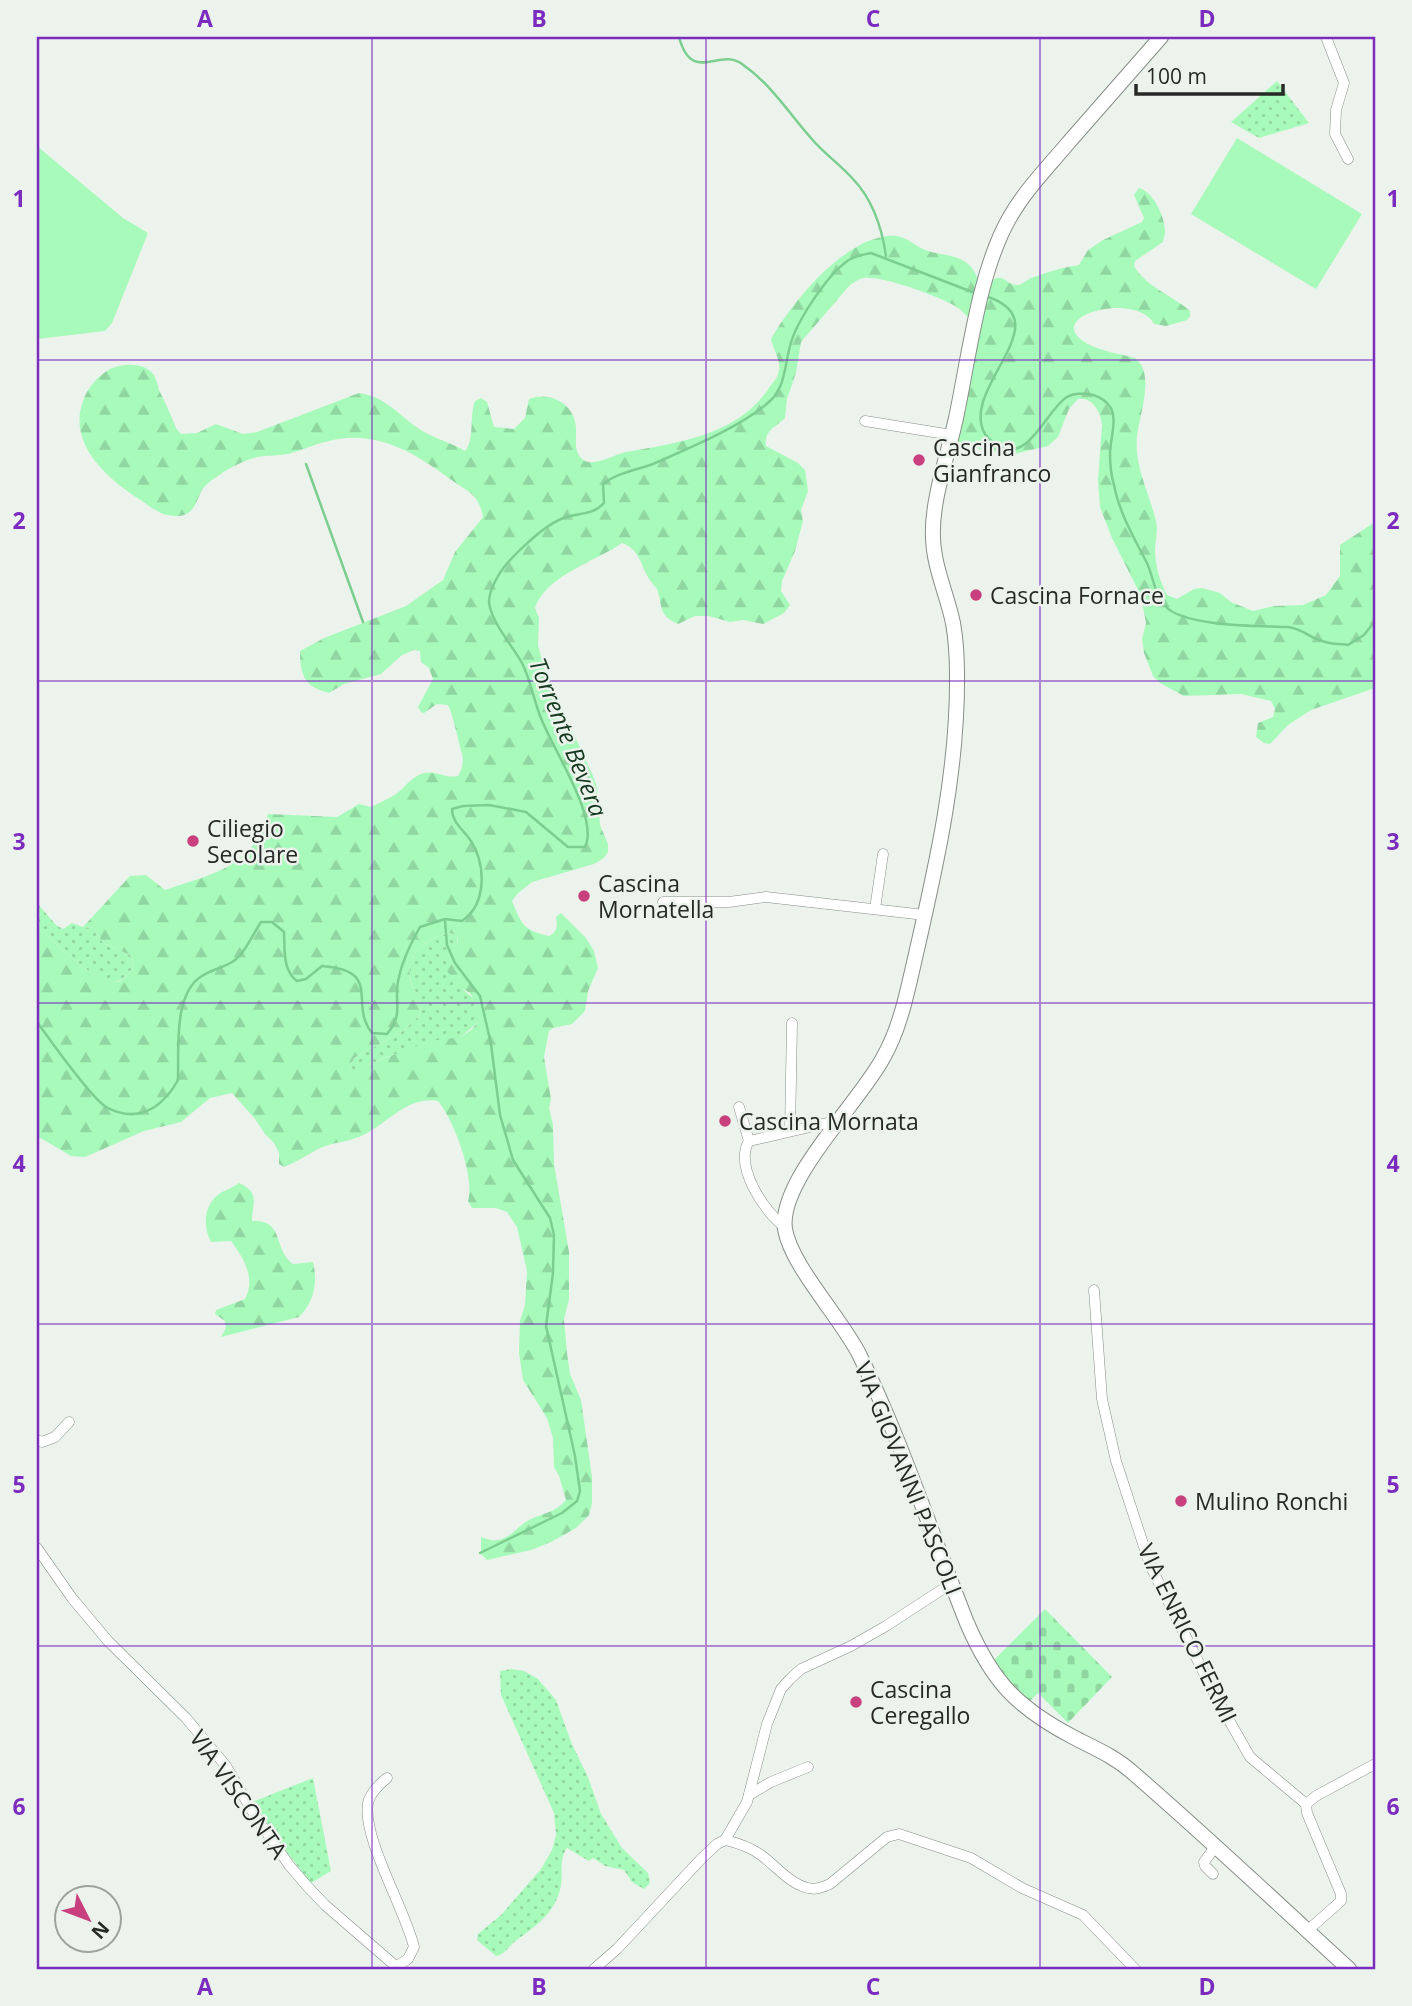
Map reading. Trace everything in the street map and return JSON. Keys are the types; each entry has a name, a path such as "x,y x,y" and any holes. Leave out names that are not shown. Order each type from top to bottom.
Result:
{"street":[{"path":"785,1227 786,1207 794,1183 878,1068 890,1044 903,1008 925,915 950,778 956,706 955,637 936,564 932,532 986,282 1006,224 1039,177 1161,37"},
{"path":"1326,37 1344,83 1336,110 1335,134 1348,159"},
{"path":"866,421 952,435"},
{"path":"875,909 883,854"},
{"path":"663,902 729,902 766,897 925,915"},
{"path":"790,1130 792,1023"},
{"path":"739,1107 749,1141 744,1153 747,1171 772,1215 785,1227"},
{"path":"749,1141 841,1120"},
{"name":"VIA GIOVANNI PASCOLI","path":"785,1227 788,1240 801,1265 849,1336 866,1369 896,1433 980,1653 997,1679 1011,1696 1051,1724 1120,1762 1349,1969"},
{"name":"VIA ENRICO FERMI","path":"1094,1290 1101,1399 1130,1507 1150,1565 1250,1757 1306,1804"},
{"path":"37,1440 42,1442 55,1437 69,1422"},
{"name":"VIA VISCONTA","path":"37,1548 40,1562 107,1641 186,1718 226,1766 254,1814 298,1875 325,1905 398,1968 408,1959 414,1947 369,1822 368,1802 379,1784 387,1778"},
{"path":"594,1969 617,1949 716,1844 725,1840 747,1802 767,1724 781,1689 790,1679 801,1669 886,1626 952,1583"},
{"path":"1307,1931 1341,1901 1341,1897 1307,1813 1306,1804 1375,1764"},
{"path":"749,1795 789,1773 808,1767"},
{"path":"725,1840 753,1850 793,1881 808,1888 820,1888 830,1884 887,1837 899,1834 971,1858 1022,1888 1083,1915 1135,1969"},
{"path":"1213,1874 1204,1862 1215,1847"}],"green space":[{"path":"1277,81 1309,123 1259,138 1231,122"},
{"path":"1237,138 1362,214 1316,289 1191,214"},
{"path":"37,146 123,218 148,233 112,323 105,331 37,339"},
{"path":"1139,188 1149,194 1163,219 1165,232 1163,242 1135,261 1134,266 1145,280 1190,311 1190,316 1187,320 1166,326 1154,324 1144,314 1129,309 1112,308 1095,311 1082,317 1075,325 1076,334 1088,344 1135,358 1141,365 1145,395 1137,436 1138,458 1156,521 1156,560 1164,589 1167,595 1177,599 1194,589 1202,588 1220,593 1231,602 1253,611 1274,606 1303,605 1326,595 1340,576 1340,545 1375,522 1375,688 1311,710 1288,725 1270,744 1256,737 1258,723 1273,717 1275,709 1271,701 1241,694 1184,696 1160,683 1153,676 1144,653 1142,639 1146,623 1141,596 1100,507 1098,481 1102,425 1095,406 1088,400 1078,399 1069,409 1058,437 1048,446 1009,455 962,445 955,438 974,325 955,306 910,288 873,278 864,278 849,286 801,342 785,418 771,430 766,441 766,446 798,463 805,470 808,491 801,510 803,521 795,551 782,581 781,591 790,605 784,613 763,624 695,616 678,624 665,615 657,588 637,555 622,543 560,578 549,587 535,608 539,618 538,645 544,668 597,787 600,825 608,844 608,852 604,858 594,864 532,882 512,901 524,925 549,936 555,931 556,917 561,913 586,938 594,951 598,968 588,991 585,1011 572,1024 549,1031 544,1057 551,1099 549,1108 553,1125 554,1164 569,1252 569,1299 564,1319 567,1353 570,1374 581,1400 592,1477 592,1503 589,1515 576,1528 551,1542 531,1550 487,1560 481,1554 481,1537 490,1540 503,1539 524,1523 554,1510 566,1500 554,1467 553,1438 547,1418 523,1380 519,1353 520,1321 525,1305 527,1271 517,1227 507,1212 496,1208 472,1208 468,1201 469,1178 462,1149 438,1101 417,1102 365,1134 323,1147 284,1167 279,1164 279,1153 274,1143 232,1093 210,1098 181,1122 144,1131 85,1157 71,1156 37,1136 37,926 85,968 106,980 118,982 133,968 132,956 103,943 94,928 83,927 130,876 146,875 165,890 214,873 241,858 261,832 268,814 337,817 359,804 371,807 383,801 424,773 458,776 463,757 448,705 437,704 424,713 418,707 433,679 429,668 421,662 420,651 414,650 402,655 381,674 344,684 329,693 309,684 301,667 300,651 324,638 406,606 443,580 455,552 483,517 479,503 467,491 409,452 379,441 346,438 288,454 257,457 243,462 206,485 188,513 166,515 116,483 94,459 81,432 80,417 85,396 93,383 110,369 127,365 139,366 154,375 181,434 197,433 216,424 243,434 257,432 359,393 380,400 421,430 465,451 470,441 475,401 481,398 487,402 494,427 514,429 525,418 529,399 552,398 566,405 571,411 576,427 578,454 585,461 595,462 705,434 741,417 756,404 778,375 779,363 771,339 780,324 820,275 854,249 871,240 898,236 923,249 963,260 972,268 980,282 988,284 1001,278 1018,285 1045,273 1079,265 1088,250 1142,222 1144,218 1134,195","holes":["450,933 457,935 457,945 446,958 446,970 460,987 470,993 478,1007 478,1022 460,1038 425,1043 354,1070 350,1067 354,1058 403,1031 421,1014 419,997 412,985 410,973 414,956 418,949 432,939"]},
{"path":"37,903 56,925 63,929 72,923 94,928 103,943 132,956 133,968 123,979 115,982 96,976 37,926"},
{"path":"450,933 457,935 458,946 446,958 459,984 477,1003 478,1022 460,1038 387,1057 354,1071 350,1067 354,1058 403,1031 421,1014 419,997 411,982 411,963 418,949 425,943"},
{"path":"239,1183 253,1195 252,1221 270,1225 287,1258 293,1264 313,1262 315,1285 308,1305 299,1317 221,1337 226,1328 225,1321 215,1314 216,1310 245,1299 249,1276 231,1241 211,1242 206,1217 214,1199"},
{"path":"1045,1609 1112,1677 1068,1723 1038,1693 1029,1702 994,1660"},
{"path":"500,1671 524,1671 538,1679 556,1700 601,1814 622,1848 648,1873 650,1883 644,1889 632,1882 624,1870 605,1866 593,1858 589,1861 567,1848 562,1861 561,1885 549,1912 503,1953 496,1956 477,1940 478,1934 501,1915 541,1869 552,1850 556,1835 554,1813 501,1695"},
{"path":"313,1778 331,1871 311,1883 252,1802"}],"waterway":[{"path":"679,37 684,51 691,59 699,62 733,60 742,64 771,89 816,143 860,187 876,215 886,256"},
{"name":"Torrente Bevera","path":"37,1022 80,1080 106,1107 130,1114 147,1111 164,1099 178,1080 178,1038 182,1008 193,984 205,974 236,959 261,922 272,922 284,932 285,958 289,971 297,981 306,979 322,966 353,974 359,981 363,1011 372,1033 387,1034 397,1015 397,989 402,967 420,927 445,919 462,921 470,914 480,895 481,872 476,851 454,818 452,809 489,805 526,812 568,847 585,847 588,834 580,800 544,726 522,663 491,610 491,592 496,579 509,561 553,523 589,512 604,503 603,484 608,480 653,464 715,436 760,410 776,395 782,382 793,336 805,313 830,278 849,260 871,253 975,293"},
{"path":"985,296 1007,307 1015,321 1013,338 985,396 981,416 985,434 996,445 1010,450 1029,441 1067,397 1090,394 1107,403 1113,417 1110,458 1116,495 1165,606 1175,613 1205,622 1288,627 1318,640 1348,645 1364,635 1375,621"},
{"path":"306,464 363,622"},
{"path":"445,921 447,945 455,963 480,996 491,1044 500,1115 513,1160 550,1218 554,1235 553,1273 546,1326 575,1456 580,1491 577,1501 562,1513 480,1553"}],"place":[{"name":"Cascina Gianfranco","path":"919,460"},
{"name":"Cascina Fornace","path":"976,595"},
{"name":"Ciliegio Secolare","path":"193,841"},
{"name":"Cascina Mornatella","path":"584,896"},
{"name":"Cascina Mornata","path":"725,1121"},
{"name":"Mulino Ronchi","path":"1181,1501"},
{"name":"Cascina Ceregallo","path":"856,1702"}]}
